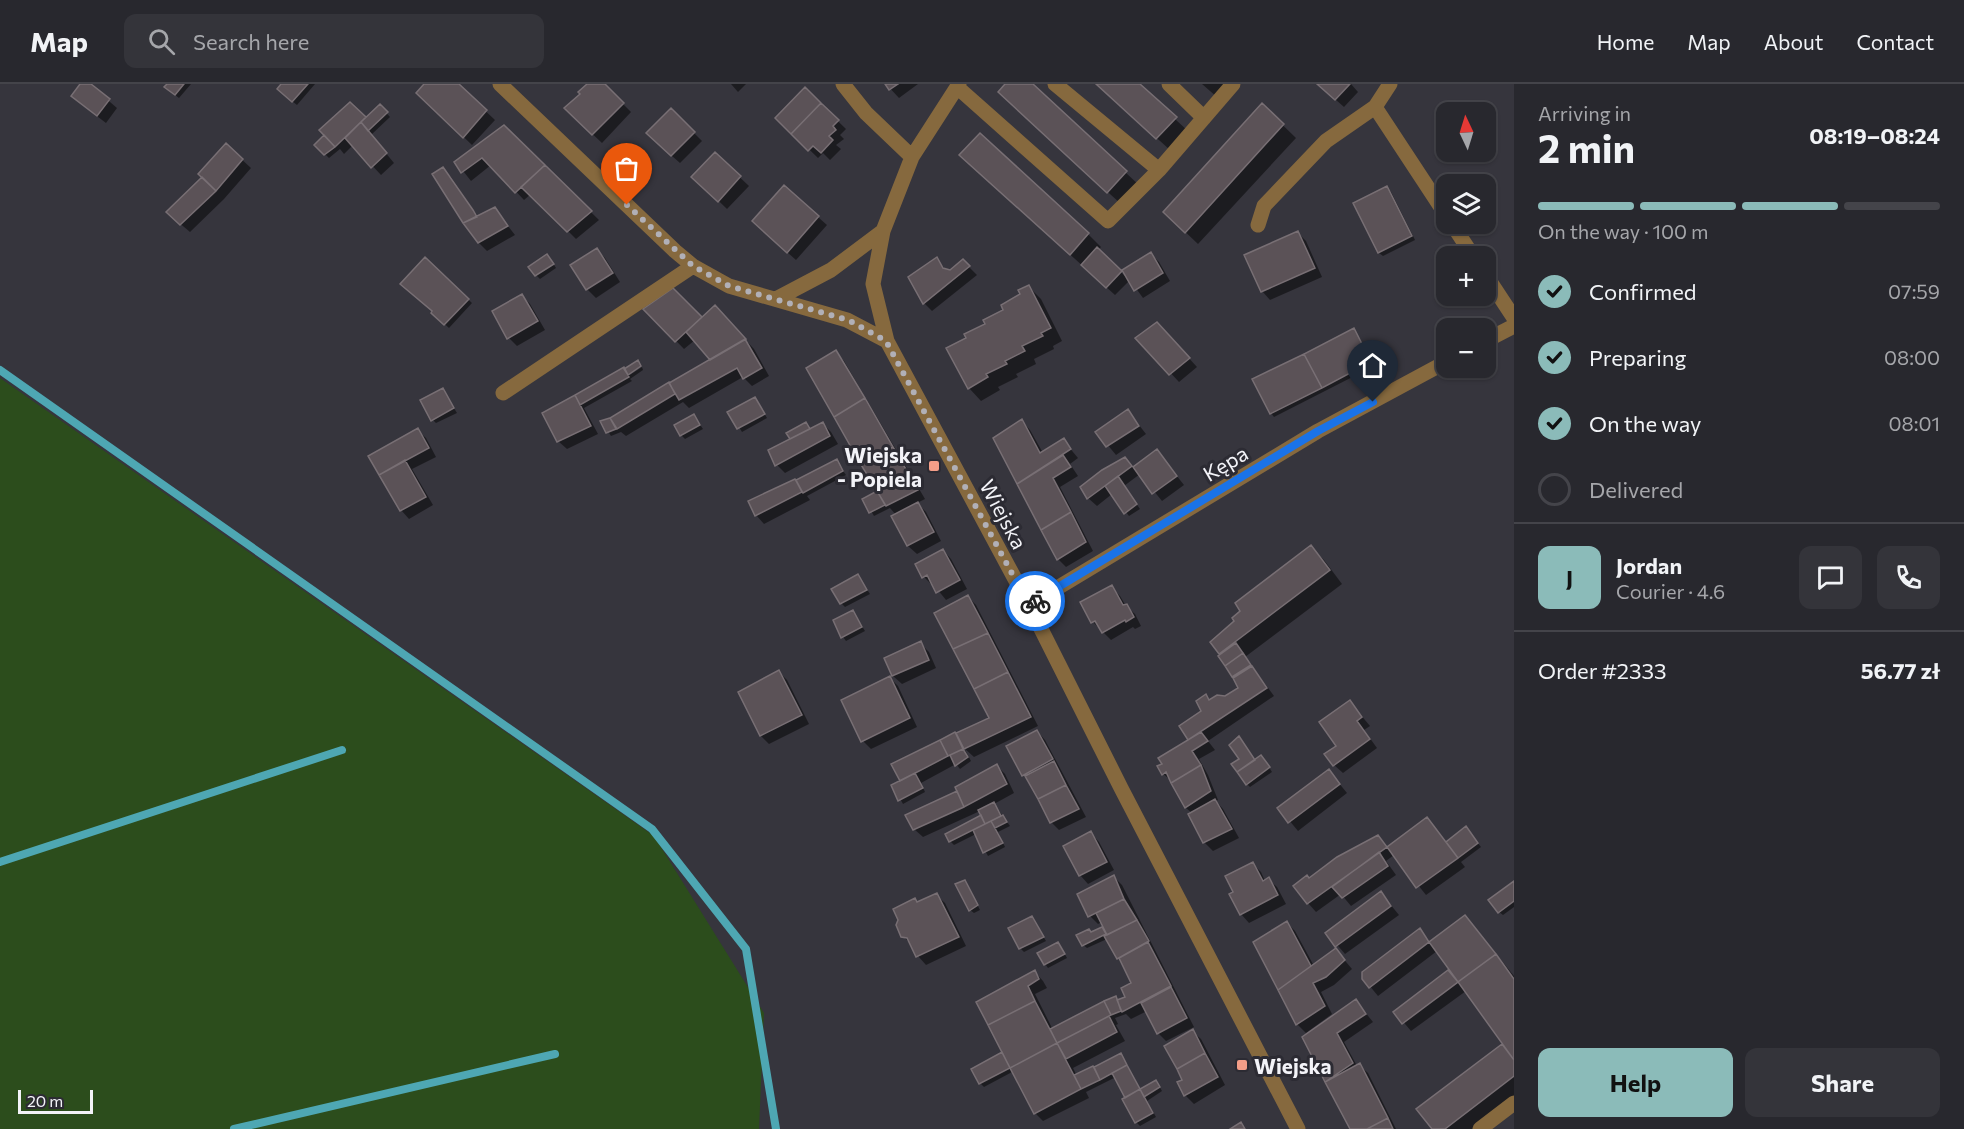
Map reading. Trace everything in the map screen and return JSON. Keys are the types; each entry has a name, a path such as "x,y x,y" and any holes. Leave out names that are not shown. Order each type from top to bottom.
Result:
{"street":[{"path":"500,84 693,266 729,286 848,320 886,341"},
{"path":"843,84 866,113 912,157"},
{"path":"1055,84 1159,170"},
{"path":"1169,84 1204,118"},
{"path":"958,85 1108,221 1159,170 1233,84"},
{"path":"1257,225 1264,206 1326,141 1375,107 1390,84"},
{"name":"Wiejska","path":"958,85 912,157 883,231 873,284 886,341 1029,605 1298,1129"},
{"path":"1375,107 1436,200"},
{"path":"776,299 831,270 883,231"},
{"path":"502,393 693,266"},
{"path":"1496,291 1514,318"},
{"path":"1496,335 1514,326"},
{"name":"Kępa","path":"1029,605 1318,431 1436,367"},
{"path":"1480,1129 1514,1103"}],"green space":[{"path":"0,378 654,836 764,1013 759,1129 0,1129"}],"building":[{"path":"80,84 91,84 110,99 97,116 71,96"},
{"path":"167,84 184,84 175,95 164,87"},
{"path":"281,84 308,84 292,102 277,89"},
{"path":"424,84 459,84 487,110 463,138 416,93"},
{"path":"587,84 605,84 624,103 592,135 564,108 580,94 578,92"},
{"path":"885,84 898,84 889,90"},
{"path":"1005,84 1033,84 1127,171 1107,193 998,92"},
{"path":"1096,84 1140,84 1177,117 1156,139"},
{"path":"1317,84 1350,84 1335,100"},
{"path":"805,87 821,103 791,134 775,118"},
{"path":"350,102 366,117 335,147 319,130"},
{"path":"821,103 839,120 833,126 836,130 829,136 833,140 821,153 813,146 808,151 791,134"},
{"path":"1262,103 1284,124 1185,233 1163,212"},
{"path":"380,104 388,112 368,131 361,122"},
{"path":"671,108 695,132 671,156 646,133"},
{"path":"361,122 387,153 371,168 345,138"},
{"path":"504,125 545,165 515,193 482,158 461,173 454,162"},
{"path":"980,133 1089,233 1070,255 959,155"},
{"path":"324,135 335,147 324,155 314,145"},
{"path":"226,143 243,159 216,191 198,174"},
{"path":"715,152 741,176 718,202 691,177"},
{"path":"545,165 592,211 567,232 521,187"},
{"path":"443,167 477,217 463,223 432,174"},
{"path":"202,177 216,191 180,225 166,212"},
{"path":"784,185 819,216 787,253 752,221"},
{"path":"1387,186 1412,236 1378,253 1353,203"},
{"path":"495,207 508,226 478,243 463,223"},
{"path":"1298,231 1315,268 1261,292 1244,255"},
{"path":"1097,247 1122,271 1106,288 1081,265"},
{"path":"597,248 613,273 586,290 570,265"},
{"path":"1151,252 1163,273 1134,291 1122,270"},
{"path":"547,254 554,264 535,276 528,267"},
{"path":"425,257 469,299 444,325 431,313 432,311 400,284"},
{"path":"937,257 943,268 950,270 963,259 970,266 923,304 908,277"},
{"path":"1029,285 1051,328 1041,333 1043,336 1022,346 1025,351 1005,361 1007,364 986,374 988,377 968,389 946,348 966,338 964,334 985,324 983,320 1003,310 1001,305 1020,294 1018,290"},
{"path":"673,288 702,317 675,342 643,309"},
{"path":"522,294 538,321 507,339 492,311"},
{"path":"715,305 746,339 710,360 686,332"},
{"path":"1157,322 1190,358 1169,375 1135,338"},
{"path":"1354,328 1371,362 1322,388 1304,354"},
{"path":"745,339 762,368 743,379 737,368 679,400 669,383"},
{"path":"836,350 865,398 834,417 806,368"},
{"path":"1304,354 1322,388 1270,414 1252,379"},
{"path":"638,360 641,366 628,375 624,369"},
{"path":"624,367 629,377 580,405 575,395"},
{"path":"669,382 675,394 617,429 610,418"},
{"path":"443,388 454,408 431,421 420,400"},
{"path":"575,395 591,426 557,442 542,413"},
{"path":"755,397 765,414 737,429 727,412"},
{"path":"865,398 893,447 860,463 834,417"},
{"path":"1128,409 1139,426 1106,447 1095,432"},
{"path":"694,414 700,425 680,436 674,425"},
{"path":"610,418 616,429 606,433 600,421"},
{"path":"1022,419 1040,453 1064,438 1071,449 1017,484 993,438"},
{"path":"806,422 810,429 790,439 786,433"},
{"path":"823,422 830,436 775,466 768,450"},
{"path":"418,428 429,448 379,475 368,456"},
{"path":"893,447 918,490 886,506 860,463"},
{"path":"1157,449 1177,476 1152,494 1133,467"},
{"path":"1063,455 1071,467 1053,478 1071,512 1041,530 1017,484"},
{"path":"1125,457 1132,466 1087,499 1080,487 1102,470"},
{"path":"837,459 843,471 803,493 796,480"},
{"path":"405,460 426,497 400,511 379,475"},
{"path":"1118,476 1137,504 1124,514 1105,486"},
{"path":"795,479 802,492 755,516 748,501"},
{"path":"877,491 885,505 869,513 862,499"},
{"path":"918,502 934,532 907,546 891,516"},
{"path":"1071,512 1086,542 1057,560 1041,530"},
{"path":"1311,545 1330,570 1219,654 1210,642 1234,621 1232,618 1240,611 1235,603"},
{"path":"943,549 960,580 936,593 927,575 922,578 915,564"},
{"path":"858,574 867,590 840,604 831,589"},
{"path":"1112,585 1123,605 1127,604 1134,617 1102,633 1095,621 1091,623 1080,602"},
{"path":"968,595 988,633 953,649 934,613"},
{"path":"853,610 862,627 841,638 833,620"},
{"path":"988,633 1008,672 974,689 953,649"},
{"path":"921,641 929,660 892,676 884,658"},
{"path":"1236,643 1243,653 1225,666 1218,656"},
{"path":"1243,653 1251,665 1232,677 1225,666"},
{"path":"1252,666 1267,688 1188,740 1179,726 1201,711 1196,701 1206,694 1209,700 1217,695 1225,696 1238,688 1233,678"},
{"path":"779,670 802,715 760,736 738,692"},
{"path":"1008,672 1031,717 964,749 956,733 989,718 974,689"},
{"path":"890,676 910,718 861,742 841,700"},
{"path":"1350,700 1362,717 1357,721 1370,739 1333,766 1324,754 1336,746 1319,722"},
{"path":"1037,730 1053,759 1022,776 1006,746"},
{"path":"955,732 963,749 948,756 940,740"},
{"path":"1201,732 1208,741 1192,751 1201,765 1171,783 1166,772 1162,775 1157,766 1162,764 1158,758"},
{"path":"1239,736 1255,760 1237,772 1231,764 1239,759 1229,745"},
{"path":"940,740 948,756 900,781 891,764"},
{"path":"963,749 968,757 955,766 950,755"},
{"path":"1261,755 1270,767 1246,785 1237,772"},
{"path":"1054,761 1066,785 1038,799 1025,776"},
{"path":"997,764 1007,784 964,807 955,787"},
{"path":"1201,765 1211,791 1185,808 1171,783"},
{"path":"1329,769 1340,784 1288,823 1277,808"},
{"path":"915,773 923,788 898,801 891,785"},
{"path":"1066,785 1079,809 1050,823 1038,799"},
{"path":"957,791 964,807 913,830 905,815"},
{"path":"1215,799 1232,829 1203,843 1188,814"},
{"path":"994,802 1001,816 985,824 978,810"},
{"path":"981,815 985,824 949,842 945,834"},
{"path":"1003,815 1007,822 995,828 991,821"},
{"path":"1427,817 1458,858 1416,888 1387,847"},
{"path":"991,821 1003,843 983,853 973,830"},
{"path":"1466,826 1478,843 1458,858 1446,842"},
{"path":"1091,831 1107,862 1079,876 1063,846"},
{"path":"1378,835 1387,847 1307,904 1293,886 1307,875 1309,878 1337,857"},
{"path":"1379,852 1388,866 1342,898 1332,887"},
{"path":"1253,862 1263,881 1269,877 1278,895 1240,915 1229,894 1233,892 1225,876"},
{"path":"1114,875 1124,899 1088,917 1077,894"},
{"path":"965,880 978,905 969,911 955,884"},
{"path":"1514,881 1514,901 1498,913 1488,900"},
{"path":"1381,891 1391,906 1335,947 1325,933"},
{"path":"937,893 959,937 916,957 907,938 901,937 893,909 915,898 917,902"},
{"path":"1124,899 1137,920 1107,935 1096,913"},
{"path":"1465,915 1496,954 1458,982 1429,942"},
{"path":"1032,916 1044,937 1019,949 1008,928"},
{"path":"1137,920 1149,941 1117,959 1104,936"},
{"path":"1287,921 1311,966 1278,990 1253,942"},
{"path":"1102,927 1106,934 1082,946 1076,935 1089,929 1091,932"},
{"path":"1420,928 1429,942 1369,988 1362,979 1362,972"},
{"path":"1058,942 1065,954 1044,965 1037,953"},
{"path":"1148,942 1171,986 1122,1012 1117,1000 1125,997 1121,988 1131,983 1119,958"},
{"path":"1336,948 1345,960 1326,977 1313,983 1325,1006 1296,1025 1278,990"},
{"path":"1496,954 1514,979 1514,1060 1458,982"},
{"path":"1035,970 1039,979 1028,986 1035,1001 988,1025 976,1002"},
{"path":"1448,970 1458,982 1402,1024 1393,1012"},
{"path":"1171,987 1187,1018 1157,1034 1141,1003"},
{"path":"1116,996 1121,1011 1111,1015 1104,1001"},
{"path":"1356,999 1366,1014 1337,1033 1353,1063 1325,1082 1302,1037"},
{"path":"1035,1001 1057,1043 1010,1068 988,1025"},
{"path":"1104,1001 1111,1015 1057,1043 1050,1029"},
{"path":"1109,1016 1117,1032 1066,1059 1057,1043"},
{"path":"1193,1029 1205,1053 1177,1069 1164,1046"},
{"path":"1057,1043 1081,1089 1034,1114 1010,1068"},
{"path":"1502,1044 1514,1060 1514,1076 1445,1129 1432,1129 1416,1109"},
{"path":"1002,1052 1010,1068 979,1084 971,1069"},
{"path":"1121,1053 1127,1065 1100,1080 1094,1067"},
{"path":"1205,1053 1218,1077 1184,1096 1177,1082 1182,1080 1177,1069"},
{"path":"1360,1063 1388,1118 1367,1129 1350,1129 1325,1082"},
{"path":"1127,1065 1140,1089 1125,1098 1112,1073"},
{"path":"1093,1066 1100,1080 1081,1089 1074,1075"},
{"path":"1156,1080 1160,1087 1144,1097 1140,1089"},
{"path":"1140,1089 1153,1113 1135,1123 1122,1099"},
{"path":"1388,1118 1393,1129 1367,1129"},
{"path":"1241,1122 1245,1129 1230,1129"}],"waterway":[{"path":"0,370 652,829 746,949 776,1129"},
{"path":"0,862 342,750"},
{"path":"234,1129 555,1054"}],"way so far":[{"path":"627,205 693,266 729,286 848,320 886,341 1029,605 1035,601"}],"place":[{"name":"Wiejska - Popiela","path":"934,466"},
{"name":"Wiejska","path":"1242,1065"}],"route":[{"path":"1035,601 1318,431 1373,402"}]}
